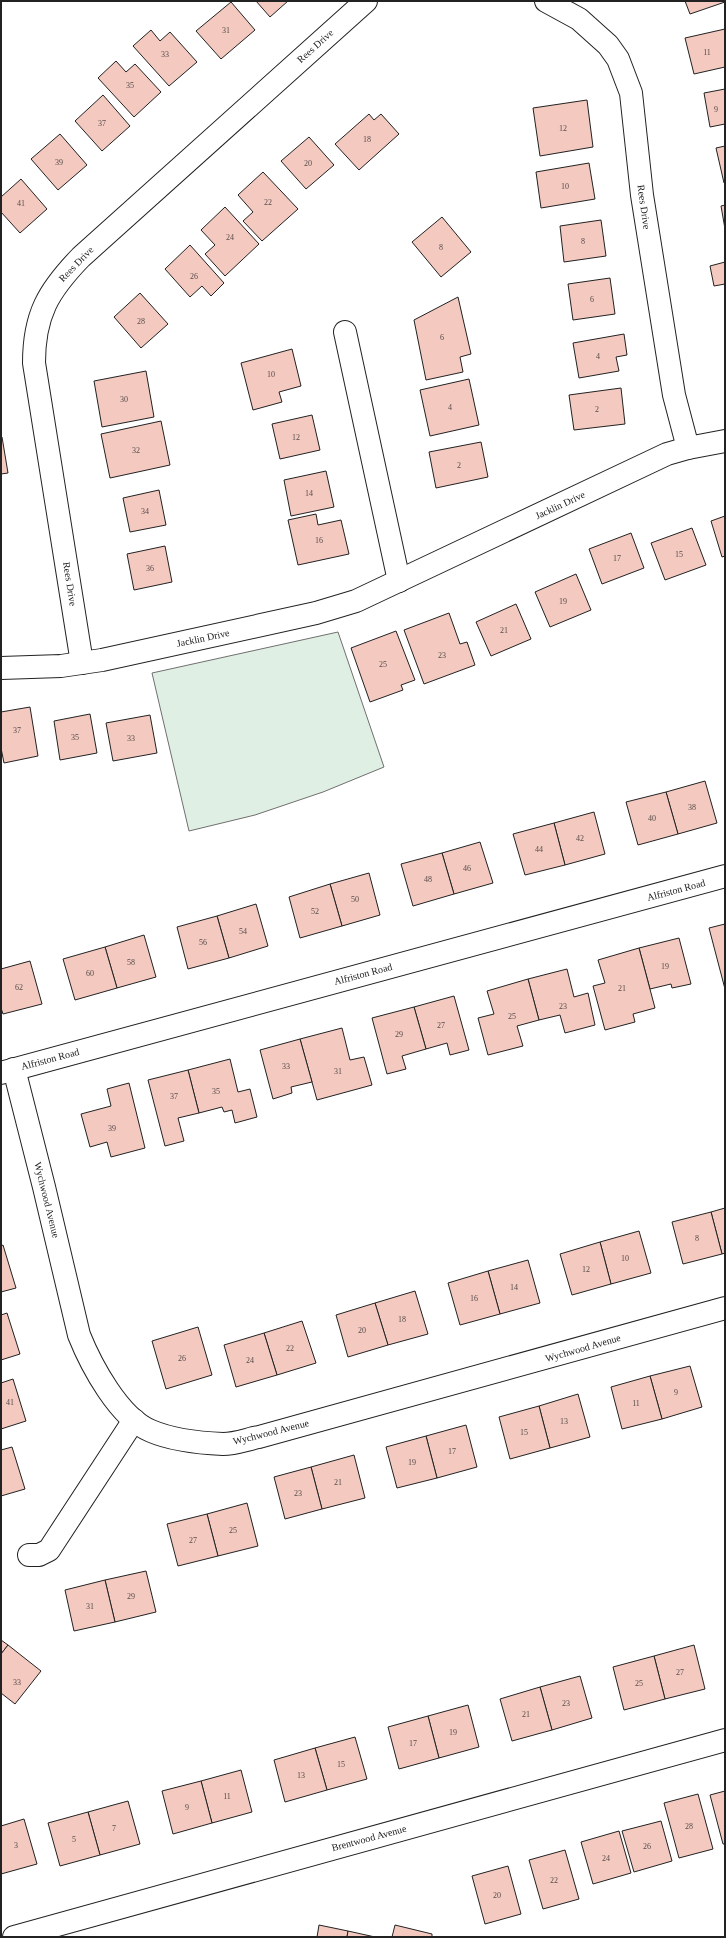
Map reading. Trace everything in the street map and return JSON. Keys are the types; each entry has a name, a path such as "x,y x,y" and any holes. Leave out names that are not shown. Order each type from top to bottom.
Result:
{"street":[{"name":"Rees Drive","path":"82,663 34,363 34,344 37,324 44,305 53,289 81,257 366,1"},
{"name":"Rees Drive","path":"546,1 579,19 608,45 623,69 631,93 642,195 674,395 688,448"},
{"path":"345,332 399,581"},
{"name":"Jacklin Drive","path":"1,668 82,663 316,613 356,601 667,454 688,448 725,441"},
{"name":"Alfriston Road","path":"8,1071 725,876"},
{"name":"Wychwood Avenue","path":"8,1071 44,1187 79,1335 87,1357 114,1399 134,1420 150,1431 181,1440 224,1444 259,1437 338,1414 431,1391 725,1308"},
{"path":"29,1555 39,1555 49,1550 134,1420"},
{"name":"Brentwood Avenue","path":"14,1937 725,1740"}],"green space":[{"path":"338,632 384,767 323,792 255,815 189,831 152,673"}],"building":[{"path":"256,1 288,1 270,17"},
{"path":"685,1 725,1 725,2 690,14"},
{"path":"231,2 255,30 221,59 196,31"},
{"path":"725,29 725,67 694,74 685,38"},
{"path":"151,30 160,41 170,32 197,62 169,86 133,46"},
{"path":"116,61 126,72 135,64 161,92 134,117 98,78"},
{"path":"725,89 725,124 710,127 704,93"},
{"path":"103,95 130,126 102,151 75,121"},
{"path":"587,100 593,147 540,156 533,108"},
{"path":"369,114 374,120 381,114 399,134 359,170 335,144"},
{"path":"60,134 87,165 58,190 31,159"},
{"path":"309,137 334,165 306,189 281,161"},
{"path":"725,146 725,182 724,183 716,148"},
{"path":"589,163 595,199 541,208 536,172"},
{"path":"263,172 298,209 262,241 243,221 253,212 238,195"},
{"path":"21,179 47,209 20,233 1,212 1,197"},
{"path":"725,205 725,229 721,206"},
{"path":"225,207 259,244 225,276 205,254 215,245 201,230"},
{"path":"442,217 471,252 441,277 412,242"},
{"path":"601,220 606,256 564,262 560,226"},
{"path":"190,245 224,283 211,296 202,286 190,297 165,269"},
{"path":"725,262 725,284 714,286 710,266"},
{"path":"610,278 615,314 573,320 568,284"},
{"path":"140,293 168,324 141,348 114,317"},
{"path":"458,297 471,354 460,357 463,372 426,380 414,320"},
{"path":"624,334 627,355 616,357 619,371 579,378 573,343"},
{"path":"292,349 301,386 279,392 282,402 253,410 241,363"},
{"path":"146,371 154,417 102,427 94,381"},
{"path":"469,379 479,425 430,436 420,390"},
{"path":"621,388 625,424 574,430 569,395"},
{"path":"312,415 320,450 280,459 272,424"},
{"path":"161,421 170,465 110,478 101,434"},
{"path":"1,437 8,473 1,474"},
{"path":"481,442 488,477 436,488 429,452"},
{"path":"326,471 334,507 291,516 284,480"},
{"path":"159,490 166,525 130,532 123,498"},
{"path":"316,514 318,525 341,520 349,554 298,565 288,520"},
{"path":"725,516 725,556 722,557 711,521"},
{"path":"692,528 706,565 665,580 651,543"},
{"path":"631,533 644,568 602,584 589,549"},
{"path":"165,546 172,582 134,590 127,554"},
{"path":"576,574 591,610 550,627 535,592"},
{"path":"516,604 531,639 491,656 476,622"},
{"path":"449,613 460,644 467,642 475,665 424,684 404,630"},
{"path":"396,631 415,680 401,685 403,690 370,702 351,648"},
{"path":"30,707 38,756 4,763 1,748 1,712"},
{"path":"90,714 97,753 60,760 54,721"},
{"path":"150,715 157,753 113,761 106,723"},
{"path":"705,781 717,823 678,834 666,792"},
{"path":"666,792 678,834 638,845 626,802"},
{"path":"594,812 605,854 565,865 554,823"},
{"path":"554,823 565,865 525,875 513,834"},
{"path":"480,842 493,883 454,894 442,853"},
{"path":"442,853 454,894 413,906 401,864"},
{"path":"369,873 380,915 342,926 330,884"},
{"path":"330,884 342,926 300,938 289,897"},
{"path":"256,904 268,946 229,958 217,916"},
{"path":"217,916 229,958 188,969 177,927"},
{"path":"725,924 725,989 709,928"},
{"path":"144,935 156,977 117,988 105,947"},
{"path":"679,938 691,984 672,988 671,984 650,989 639,948"},
{"path":"105,947 117,988 75,1000 63,959"},
{"path":"639,948 655,1008 633,1014 635,1022 605,1030 593,986 605,983 598,960"},
{"path":"30,961 42,1004 3,1014 1,1008 1,969"},
{"path":"567,969 574,997 588,993 595,1025 565,1033 560,1015 539,1020 528,979"},
{"path":"528,979 539,1020 517,1026 523,1046 488,1055 478,1018 494,1014 487,991"},
{"path":"454,996 469,1050 450,1055 447,1043 426,1049 414,1007"},
{"path":"414,1007 426,1049 402,1056 406,1069 387,1074 372,1018"},
{"path":"342,1028 350,1060 364,1057 372,1085 317,1100 300,1039"},
{"path":"300,1039 312,1082 291,1087 292,1093 273,1099 260,1050"},
{"path":"230,1059 238,1092 250,1089 257,1117 235,1123 232,1110 224,1112 222,1107 199,1113 188,1070"},
{"path":"188,1070 199,1113 178,1118 184,1141 165,1146 148,1080"},
{"path":"129,1083 145,1148 111,1157 107,1142 90,1147 81,1114 111,1106 107,1089"},
{"path":"725,1208 725,1253 722,1254 711,1212"},
{"path":"711,1212 722,1254 683,1264 672,1222"},
{"path":"639,1231 651,1273 611,1284 600,1242"},
{"path":"600,1242 611,1284 572,1295 560,1254"},
{"path":"3,1245 16,1288 1,1292 1,1246"},
{"path":"528,1260 540,1303 500,1314 488,1271"},
{"path":"488,1271 500,1314 460,1325 448,1283"},
{"path":"415,1291 428,1334 388,1345 375,1303"},
{"path":"375,1303 388,1345 348,1357 336,1315"},
{"path":"7,1313 20,1354 1,1360 1,1315"},
{"path":"302,1321 316,1363 277,1375 264,1333"},
{"path":"198,1327 212,1375 166,1389 152,1341"},
{"path":"264,1333 277,1375 236,1387 224,1345"},
{"path":"690,1366 702,1407 662,1419 650,1376"},
{"path":"650,1376 662,1419 622,1429 611,1387"},
{"path":"13,1379 26,1421 1,1429 1,1383"},
{"path":"578,1394 590,1437 550,1448 539,1406"},
{"path":"539,1406 550,1448 510,1459 499,1417"},
{"path":"466,1425 477,1467 437,1478 426,1436"},
{"path":"426,1436 437,1478 397,1488 386,1447"},
{"path":"12,1447 25,1489 1,1496 1,1450"},
{"path":"354,1455 365,1498 322,1509 311,1467"},
{"path":"311,1467 322,1509 285,1519 274,1477"},
{"path":"247,1503 258,1546 218,1556 207,1514"},
{"path":"207,1514 218,1556 178,1566 167,1524"},
{"path":"146,1571 156,1612 115,1622 105,1580"},
{"path":"105,1580 115,1622 74,1631 65,1590"},
{"path":"1,1640 8,1645 1,1654"},
{"path":"8,1645 41,1671 15,1704 1,1693 1,1654"},
{"path":"694,1645 705,1689 665,1699 654,1656"},
{"path":"654,1656 665,1699 624,1710 613,1667"},
{"path":"580,1676 592,1718 552,1730 540,1687"},
{"path":"540,1687 552,1730 512,1741 500,1699"},
{"path":"468,1705 479,1747 439,1758 428,1716"},
{"path":"428,1716 439,1758 399,1769 388,1727"},
{"path":"355,1737 367,1779 327,1790 315,1748"},
{"path":"315,1748 327,1790 285,1802 274,1760"},
{"path":"241,1770 252,1812 212,1823 201,1781"},
{"path":"201,1781 212,1823 173,1834 162,1791"},
{"path":"725,1791 725,1844 723,1844 710,1795"},
{"path":"698,1794 713,1849 679,1858 664,1803"},
{"path":"128,1801 140,1844 100,1855 88,1812"},
{"path":"88,1812 100,1855 60,1866 48,1823"},
{"path":"24,1819 37,1864 1,1874 1,1826"},
{"path":"661,1821 672,1861 634,1872 622,1831"},
{"path":"619,1831 631,1873 593,1884 581,1842"},
{"path":"565,1850 579,1899 543,1909 529,1860"},
{"path":"508,1866 521,1914 485,1924 472,1876"},
{"path":"319,1925 348,1931 347,1937 317,1937"},
{"path":"395,1925 432,1934 432,1937 392,1937"},
{"path":"348,1931 375,1937 347,1937"}]}
